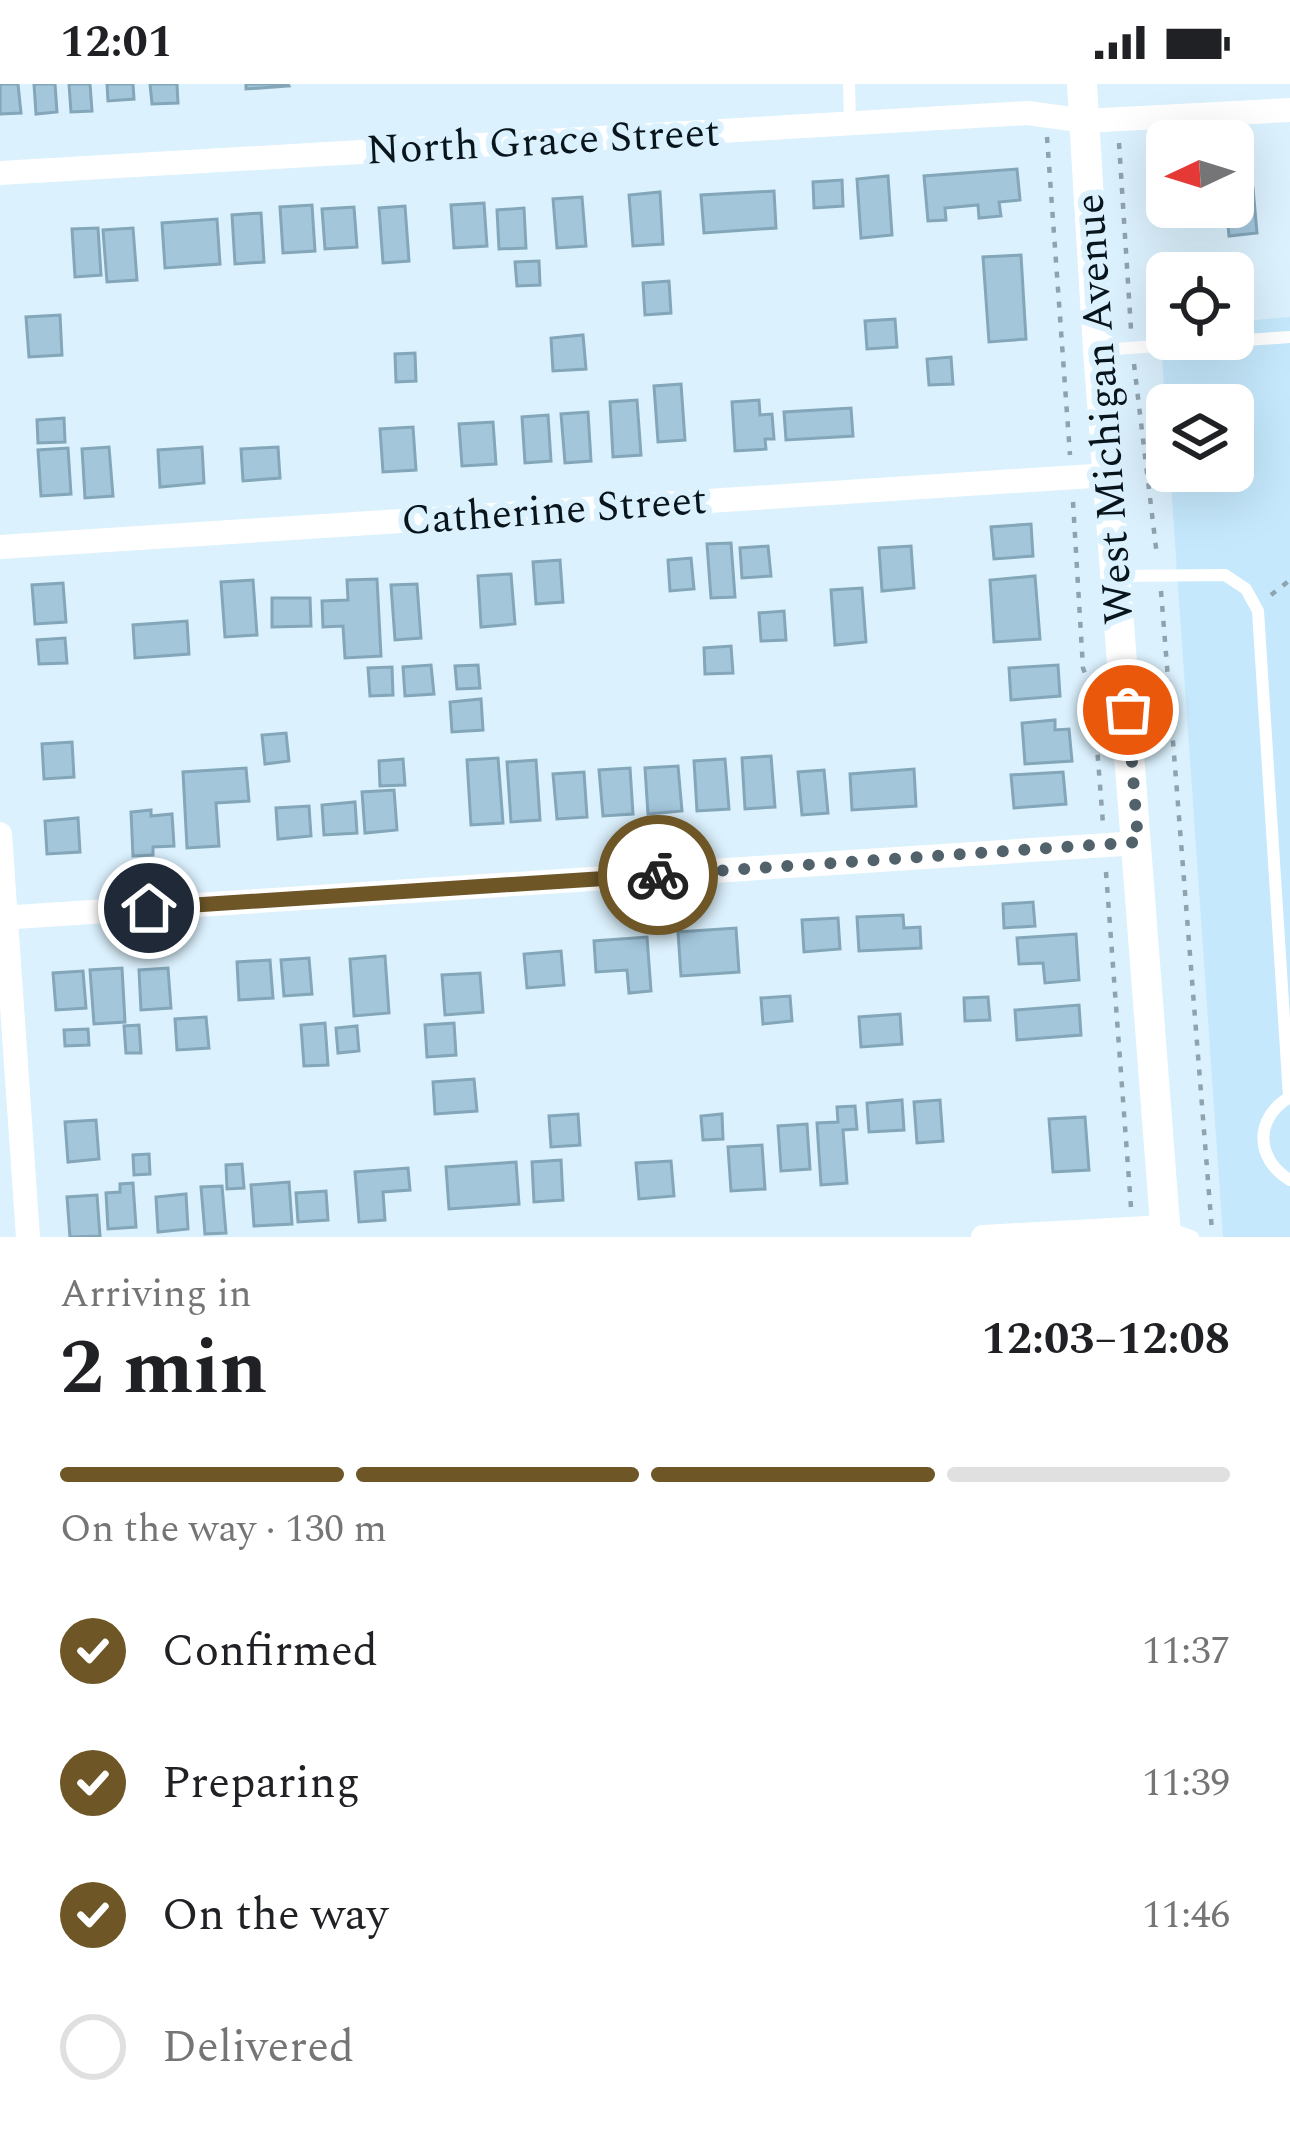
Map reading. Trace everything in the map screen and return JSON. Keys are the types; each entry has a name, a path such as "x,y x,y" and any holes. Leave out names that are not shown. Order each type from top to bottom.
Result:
{"street":[{"name":"West Michigan Avenue","path":"1082,84 1098,350 1174,1234"},
{"name":"North Grace Street","path":"0,173 1028,113 1118,121 1290,110"},
{"name":"Catherine Street","path":"0,547 1108,475"},
{"path":"0,834 28,1237"},
{"path":"3,918 1138,842"},
{"path":"983,1237 1132,1228 1174,1234"}],"lane":[{"path":"849,84 850,124"},
{"path":"1098,350 1290,337"},
{"path":"1117,576 1225,575 1246,590 1258,610 1289,1097 1267,1117 1262,1146 1267,1160 1290,1180"}],"path":[{"path":"1046,115 1083,668 1093,695 1132,1228"},
{"path":"1118,121 1132,348 1160,574 1213,1237"},
{"path":"1269,596 1290,580"}],"shaded area":[{"path":"1290,317 1290,1237 1223,1237 1171,492 1254,492 1254,384 1164,384 1162,360 1254,360 1254,320"}],"building":[{"path":"0,84 18,84 21,113 0,114"},
{"path":"34,84 55,84 57,112 36,114"},
{"path":"69,84 90,84 92,111 71,112"},
{"path":"107,84 133,84 134,99 108,101"},
{"path":"150,84 177,84 178,103 152,104"},
{"path":"246,84 288,84 289,86 246,89"},
{"path":"1017,169 1020,200 999,202 1001,216 979,218 978,205 945,208 946,220 928,221 924,176"},
{"path":"888,176 892,235 861,238 857,179"},
{"path":"842,180 843,206 814,208 813,182"},
{"path":"774,191 776,228 704,233 701,195"},
{"path":"660,192 663,244 633,246 629,195"},
{"path":"582,197 586,246 557,248 553,199"},
{"path":"1254,199 1257,233 1229,236 1228,228 1254,228"},
{"path":"484,203 487,246 454,248 451,205"},
{"path":"312,205 315,251 283,253 280,207"},
{"path":"405,206 409,261 383,263 379,208"},
{"path":"354,207 357,247 325,249 322,209"},
{"path":"524,208 526,248 499,249 497,210"},
{"path":"261,213 264,262 235,264 232,215"},
{"path":"217,219 220,264 165,268 162,223"},
{"path":"98,228 101,275 75,277 72,229"},
{"path":"133,228 137,280 107,282 103,230"},
{"path":"1021,255 1026,339 989,342 983,257"},
{"path":"539,261 540,285 517,286 515,262"},
{"path":"669,281 671,313 645,315 643,283"},
{"path":"60,315 62,355 29,357 26,317"},
{"path":"895,319 897,347 867,349 865,321"},
{"path":"583,335 586,369 553,371 551,338"},
{"path":"415,353 416,381 396,382 395,354"},
{"path":"951,357 953,384 929,385 927,359"},
{"path":"681,384 685,440 658,442 654,386"},
{"path":"637,400 641,455 613,457 610,402"},
{"path":"759,400 760,415 772,414 774,439 765,439 766,449 735,451 732,402"},
{"path":"851,408 853,436 786,440 784,412"},
{"path":"588,412 591,461 565,463 561,414"},
{"path":"548,415 551,461 525,463 522,417"},
{"path":"64,418 65,442 38,443 37,420"},
{"path":"493,422 496,464 462,466 459,424"},
{"path":"413,427 416,470 383,472 380,429"},
{"path":"109,447 113,496 85,498 82,449"},
{"path":"202,447 204,483 160,487 158,450"},
{"path":"278,447 280,478 243,481 241,449"},
{"path":"68,448 71,494 41,496 38,450"},
{"path":"1031,524 1033,556 994,559 991,527"},
{"path":"731,543 735,597 711,598 707,544"},
{"path":"768,546 771,576 742,578 740,548"},
{"path":"911,546 914,588 882,591 879,548"},
{"path":"691,558 694,589 670,591 668,560"},
{"path":"560,560 563,602 536,604 533,562"},
{"path":"511,574 515,624 481,627 478,576"},
{"path":"1035,576 1040,639 994,642 990,580"},
{"path":"377,579 381,656 345,658 343,626 323,627 322,601 348,600 347,580"},
{"path":"253,580 257,635 225,637 221,582"},
{"path":"63,583 66,622 35,624 32,585"},
{"path":"417,584 421,638 395,640 391,585"},
{"path":"862,588 866,642 835,645 831,590"},
{"path":"272,598 310,598 311,626 272,627"},
{"path":"784,611 786,640 761,641 759,613"},
{"path":"187,621 189,654 135,658 133,625"},
{"path":"65,638 67,663 39,664 37,640"},
{"path":"731,646 733,673 705,674 704,648"},
{"path":"431,665 434,694 405,696 403,667"},
{"path":"478,665 480,688 457,689 455,666"},
{"path":"1058,665 1060,696 1011,700 1009,668"},
{"path":"392,667 393,695 370,696 368,668"},
{"path":"481,699 483,730 452,732 450,702"},
{"path":"1055,720 1055,730 1069,729 1072,761 1025,764 1022,723"},
{"path":"286,733 289,761 265,764 262,735"},
{"path":"72,742 74,777 44,779 42,744"},
{"path":"771,756 775,807 745,809 742,758"},
{"path":"498,758 503,823 471,825 467,760"},
{"path":"403,759 405,785 380,786 379,761"},
{"path":"725,759 729,809 697,811 694,761"},
{"path":"536,760 540,820 511,822 507,762"},
{"path":"678,766 682,811 648,814 645,768"},
{"path":"246,768 249,801 216,803 219,846 187,848 183,772"},
{"path":"630,768 633,814 603,816 599,770"},
{"path":"914,769 916,806 852,810 850,774"},
{"path":"824,770 828,813 802,815 798,772"},
{"path":"584,772 587,817 557,819 553,774"},
{"path":"1063,772 1066,804 1014,808 1011,775"},
{"path":"394,790 397,830 365,833 362,792"},
{"path":"355,802 357,833 324,835 322,805"},
{"path":"309,806 311,836 278,839 276,808"},
{"path":"151,810 151,816 172,814 174,846 153,847 153,855 133,856 131,812"},
{"path":"78,818 80,852 47,854 45,821"},
{"path":"1033,902 1035,926 1004,928 1003,904"},
{"path":"903,915 904,928 920,927 921,948 859,951 857,917"},
{"path":"838,918 840,949 804,952 802,920"},
{"path":"736,928 739,972 681,976 678,932"},
{"path":"1076,934 1079,980 1045,983 1043,963 1019,964 1017,938"},
{"path":"647,937 651,991 629,993 627,970 596,972 594,941"},
{"path":"561,951 564,985 527,988 524,954"},
{"path":"385,956 389,1013 354,1016 350,959"},
{"path":"309,958 312,994 284,996 281,960"},
{"path":"270,960 273,998 239,1000 237,962"},
{"path":"122,968 125,1022 94,1024 90,970"},
{"path":"168,968 171,1008 141,1010 139,970"},
{"path":"83,971 86,1008 56,1010 53,973"},
{"path":"480,973 483,1012 445,1015 442,975"},
{"path":"790,996 792,1021 763,1024 761,998"},
{"path":"988,997 990,1020 965,1021 964,998"},
{"path":"1079,1005 1081,1035 1017,1040 1015,1010"},
{"path":"900,1014 902,1044 861,1047 859,1017"},
{"path":"206,1017 209,1048 177,1050 175,1019"},
{"path":"325,1023 328,1065 304,1066 301,1025"},
{"path":"454,1023 456,1055 427,1057 425,1025"},
{"path":"139,1025 141,1053 126,1053 124,1026"},
{"path":"357,1026 359,1051 338,1053 336,1028"},
{"path":"88,1029 89,1045 65,1046 64,1030"},
{"path":"474,1079 477,1111 435,1114 433,1082"},
{"path":"902,1100 904,1130 869,1132 867,1103"},
{"path":"940,1100 943,1141 917,1143 914,1102"},
{"path":"855,1106 857,1129 843,1130 847,1183 821,1185 817,1123 838,1122 837,1107"},
{"path":"578,1114 580,1145 551,1147 549,1116"},
{"path":"722,1114 723,1139 703,1140 701,1116"},
{"path":"1085,1117 1089,1170 1053,1172 1049,1119"},
{"path":"96,1120 99,1159 68,1162 65,1122"},
{"path":"807,1124 810,1169 781,1171 778,1126"},
{"path":"762,1145 765,1189 731,1191 728,1147"},
{"path":"149,1154 150,1174 134,1175 133,1155"},
{"path":"561,1160 563,1200 534,1202 532,1162"},
{"path":"671,1161 674,1196 639,1199 636,1163"},
{"path":"516,1162 519,1204 449,1209 446,1167"},
{"path":"242,1164 244,1188 227,1189 226,1165"},
{"path":"408,1168 410,1190 383,1192 385,1220 359,1222 355,1172"},
{"path":"289,1182 292,1224 254,1226 251,1185"},
{"path":"133,1183 136,1227 108,1229 106,1193 120,1192 120,1184"},
{"path":"222,1186 226,1233 205,1234 201,1187"},
{"path":"326,1191 328,1220 298,1222 296,1193"},
{"path":"186,1194 188,1229 158,1232 156,1197"},
{"path":"97,1195 100,1236 70,1237 67,1197"}],"way so far":[{"path":"658,875 1138,842 1128,710"}],"route":[{"path":"149,908 658,875"}]}
